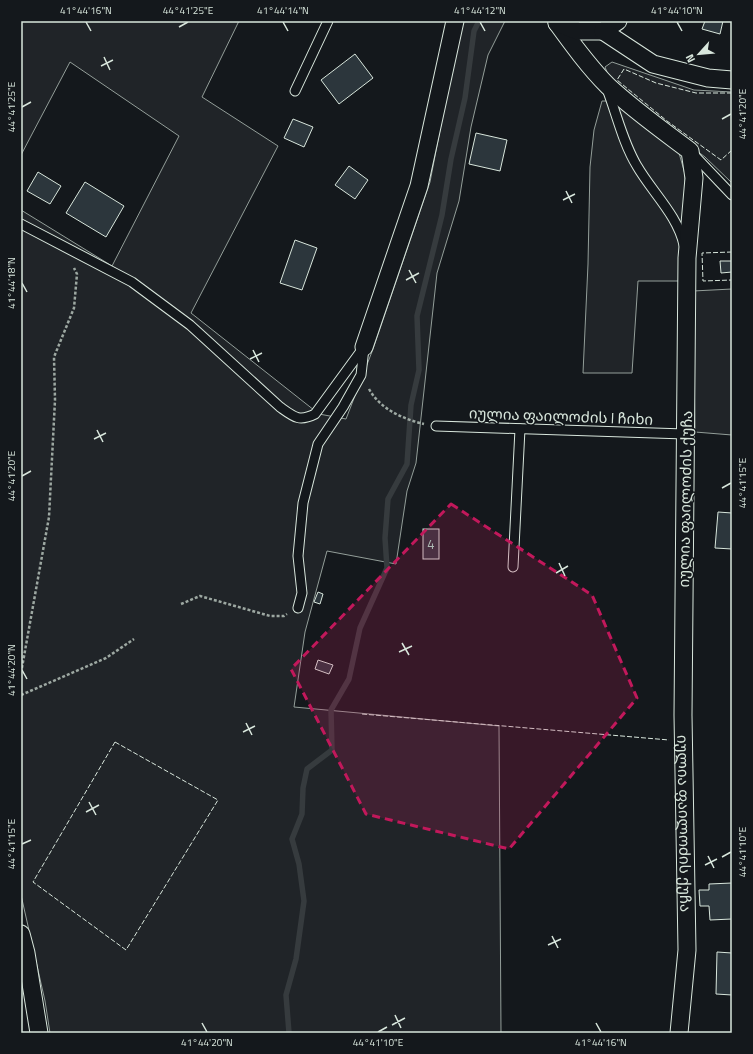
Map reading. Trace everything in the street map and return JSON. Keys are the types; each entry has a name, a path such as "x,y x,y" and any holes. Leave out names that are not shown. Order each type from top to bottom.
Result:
{"street":[{"path":"364,347 419,186 455,21"},
{"path":"603,31 618,21"},
{"path":"555,22 578,31 603,31 653,64 708,78 732,80"},
{"path":"555,22 603,80 643,115 690,151"},
{"name":"იულია ფაილოძის ქუჩა","path":"678,1033 687,950 683,715 687,258 694,178 690,151"},
{"path":"21,934 26,954 38,1033"}],"lane":[{"path":"295,90 328,21"},
{"path":"603,80 637,165 674,220 683,237 687,258"},
{"path":"690,151 732,195"},
{"path":"21,224 60,243 132,282 190,325 280,407 295,418 306,418 315,414 364,347"},
{"path":"298,608 302,592 298,556 303,503 318,444 343,407 361,375 364,347"},
{"name":"იულია ფაილოძის I ჩიხი","path":"436,426 685,434"},
{"path":"513,567 520,429"}],"path":[{"path":"21,674 49,517 54,400 54,357 74,308 77,274 60,243"},
{"path":"361,375 372,396 390,411 410,421 436,426"},
{"path":"181,604 200,596 270,616 284,616 298,608"},
{"path":"21,695 106,658 134,639"}],"highlighted area":[{"path":"451,504 592,595 637,698 509,849 366,814 291,669"}],"shaded area":[{"path":"21,21 239,21 202,97 278,146 191,313 319,414 346,419 373,349 430,182 461,21 505,21 488,55 471,127 459,201 437,273 416,463 407,491 396,564 327,551 305,632 294,707 499,726 501,1033 50,1033 45,1001 21,895 21,210 112,266 179,136 70,62 21,155"},
{"path":"612,62 694,90 732,92 732,183 705,157 673,133 609,77 605,67"},
{"path":"602,101 617,101 679,153 685,174 686,217 682,281 638,281 632,373 583,373 588,264 590,167 594,130"},
{"path":"732,289 732,435 695,432 693,291"}],"building":[{"path":"705,21 723,21 720,34 702,29"},
{"path":"355,54 373,78 339,104 321,80"},
{"path":"293,119 313,127 304,147 284,138"},
{"path":"476,133 507,140 500,171 469,164"},
{"path":"349,166 368,180 355,199 335,185"},
{"path":"38,172 61,186 50,204 27,191"},
{"path":"85,182 124,206 106,237 66,213"},
{"path":"295,240 317,248 302,290 280,283"},
{"path":"720,261 732,261 732,272 721,273"},
{"path":"718,512 732,513 732,549 715,548"},
{"path":"423,529 439,529 439,559 423,559"},
{"path":"318,592 323,594 320,604 314,602"},
{"path":"318,660 333,665 329,674 315,669"},
{"path":"732,883 732,919 710,920 709,906 700,906 699,890 709,890 709,884"},
{"path":"717,952 732,953 732,995 716,994"}],"waterway":[{"path":"289,1033 286,995 296,959 304,901 299,864 292,839 302,814 303,788 307,769 332,750 331,710 349,679 360,628 387,568 385,538 388,499 407,464 411,405 419,370 417,316 442,215 451,159 465,98 474,31 479,21"}],"fence":[{"path":"732,93 696,93 656,83 624,69 617,80 667,121 721,160 732,150"},
{"path":"732,252 702,253 703,281 732,280"},
{"path":"362,714 669,740"},
{"path":"115,742 218,800 126,950 33,882 115,742"}]}
